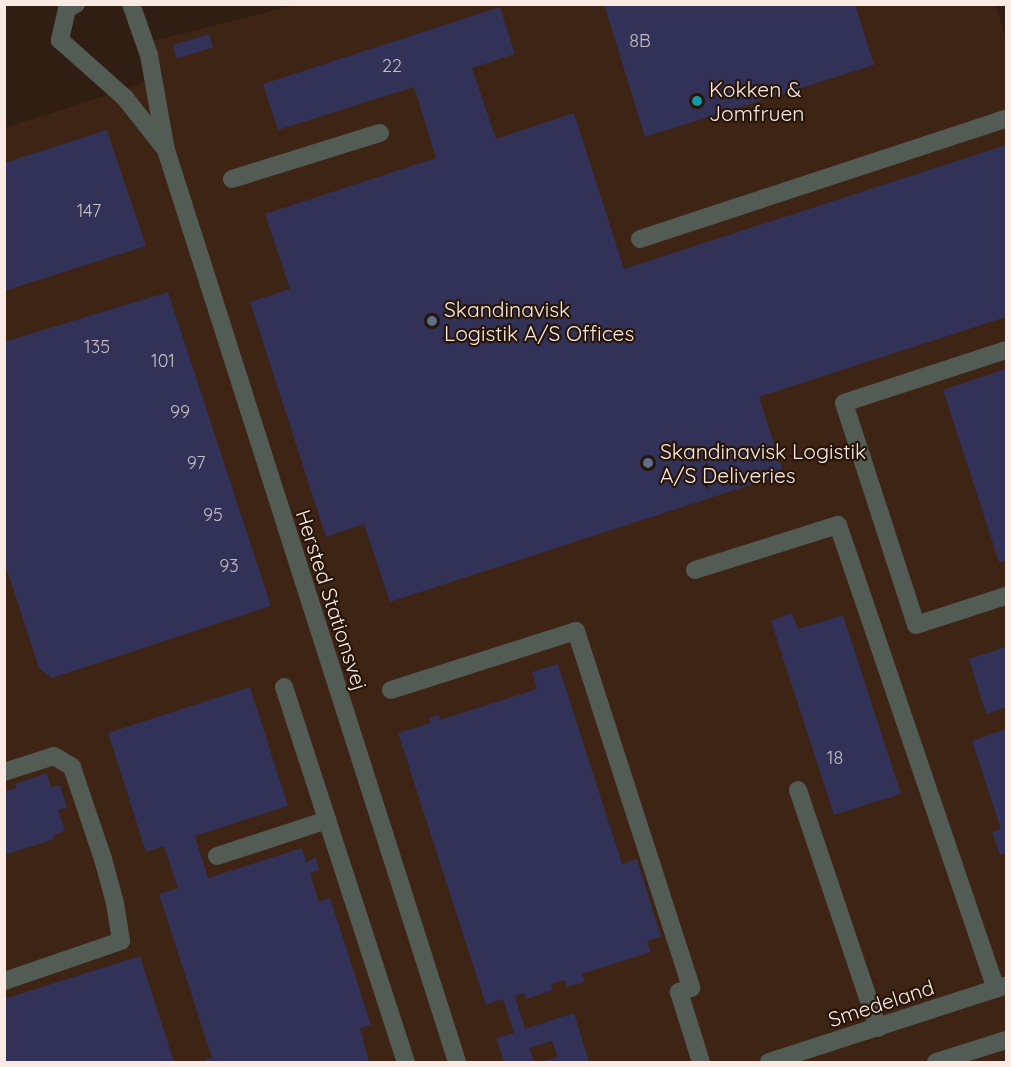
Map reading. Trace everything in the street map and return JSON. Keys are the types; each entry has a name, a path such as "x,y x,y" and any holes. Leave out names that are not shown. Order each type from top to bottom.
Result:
{"street":[{"name":"Hersted Stationsvej","path":"76,4 68,9 60,40 125,98 166,150"},
{"name":"Hersted Stationsvej","path":"131,4 149,55 166,150 456,1062"},
{"path":"639,239 1006,119"},
{"path":"232,179 381,132"},
{"path":"1006,350 844,404 916,625 1006,596"},
{"path":"695,570 838,525 1001,988"},
{"path":"391,690 576,631 691,988 679,992 701,1062"},
{"path":"284,687 406,1062"},
{"path":"4,772 54,756 72,767 103,859 115,903 121,941 4,981"},
{"path":"798,790 878,1028"},
{"path":"217,856 327,820"},
{"name":"Smedeland","path":"769,1062 813,1056 878,1028 1001,988"},
{"path":"936,1062 1006,1040"}],"shaded area":[{"path":"295,5 995,5 1006,38 1006,1062 5,1062 4,128 164,77 153,41"}],"building":[{"name":"Kokken & Jomfruen","path":"604,4 855,4 874,65 645,137"},
{"path":"500,7 515,54 472,68 496,139 574,113 624,269 1006,145 1006,317 759,397 784,474 390,602 364,524 326,537 250,302 290,289 265,214 436,158 414,87 278,130 263,84"},
{"path":"209,34 213,47 177,58 173,45"},
{"path":"107,130 146,246 4,291 4,163"},
{"path":"168,292 271,606 52,678 39,668 4,561 4,342"},
{"path":"1006,369 1006,560 999,562 943,390"},
{"path":"792,613 798,629 843,615 901,794 834,815 771,621"},
{"path":"1006,647 1006,707 986,714 969,659"},
{"path":"558,664 622,864 637,859 661,937 647,941 651,952 582,974 585,982 567,987 565,980 551,984 553,990 526,999 524,993 515,996 525,1029 574,1013 589,1062 540,1062 558,1057 552,1041 529,1048 534,1062 504,1062 496,1038 514,1033 503,999 486,1005 398,733 431,723 429,718 439,715 440,720 537,689 532,672"},
{"path":"250,687 288,806 195,836 208,878 302,848 306,862 316,858 319,870 310,873 319,902 330,898 371,1025 360,1028 369,1062 205,1062 212,1058 159,894 178,888 164,846 146,852 108,733"},
{"path":"1006,729 1006,853 1000,855 992,832 1001,829 972,741"},
{"path":"47,773 51,788 60,785 67,807 58,810 65,831 53,835 55,839 4,855 4,787 6,791 16,788 15,784"},
{"path":"140,956 174,1062 4,1062 4,999"}],"place":[{"name":"Kokken & Jomfruen","path":"697,101"},
{"name":"Skandinavisk Logistik A/S Offices","path":"432,321"},
{"name":"Skandinavisk Logistik A/S Deliveries","path":"648,463"}]}
